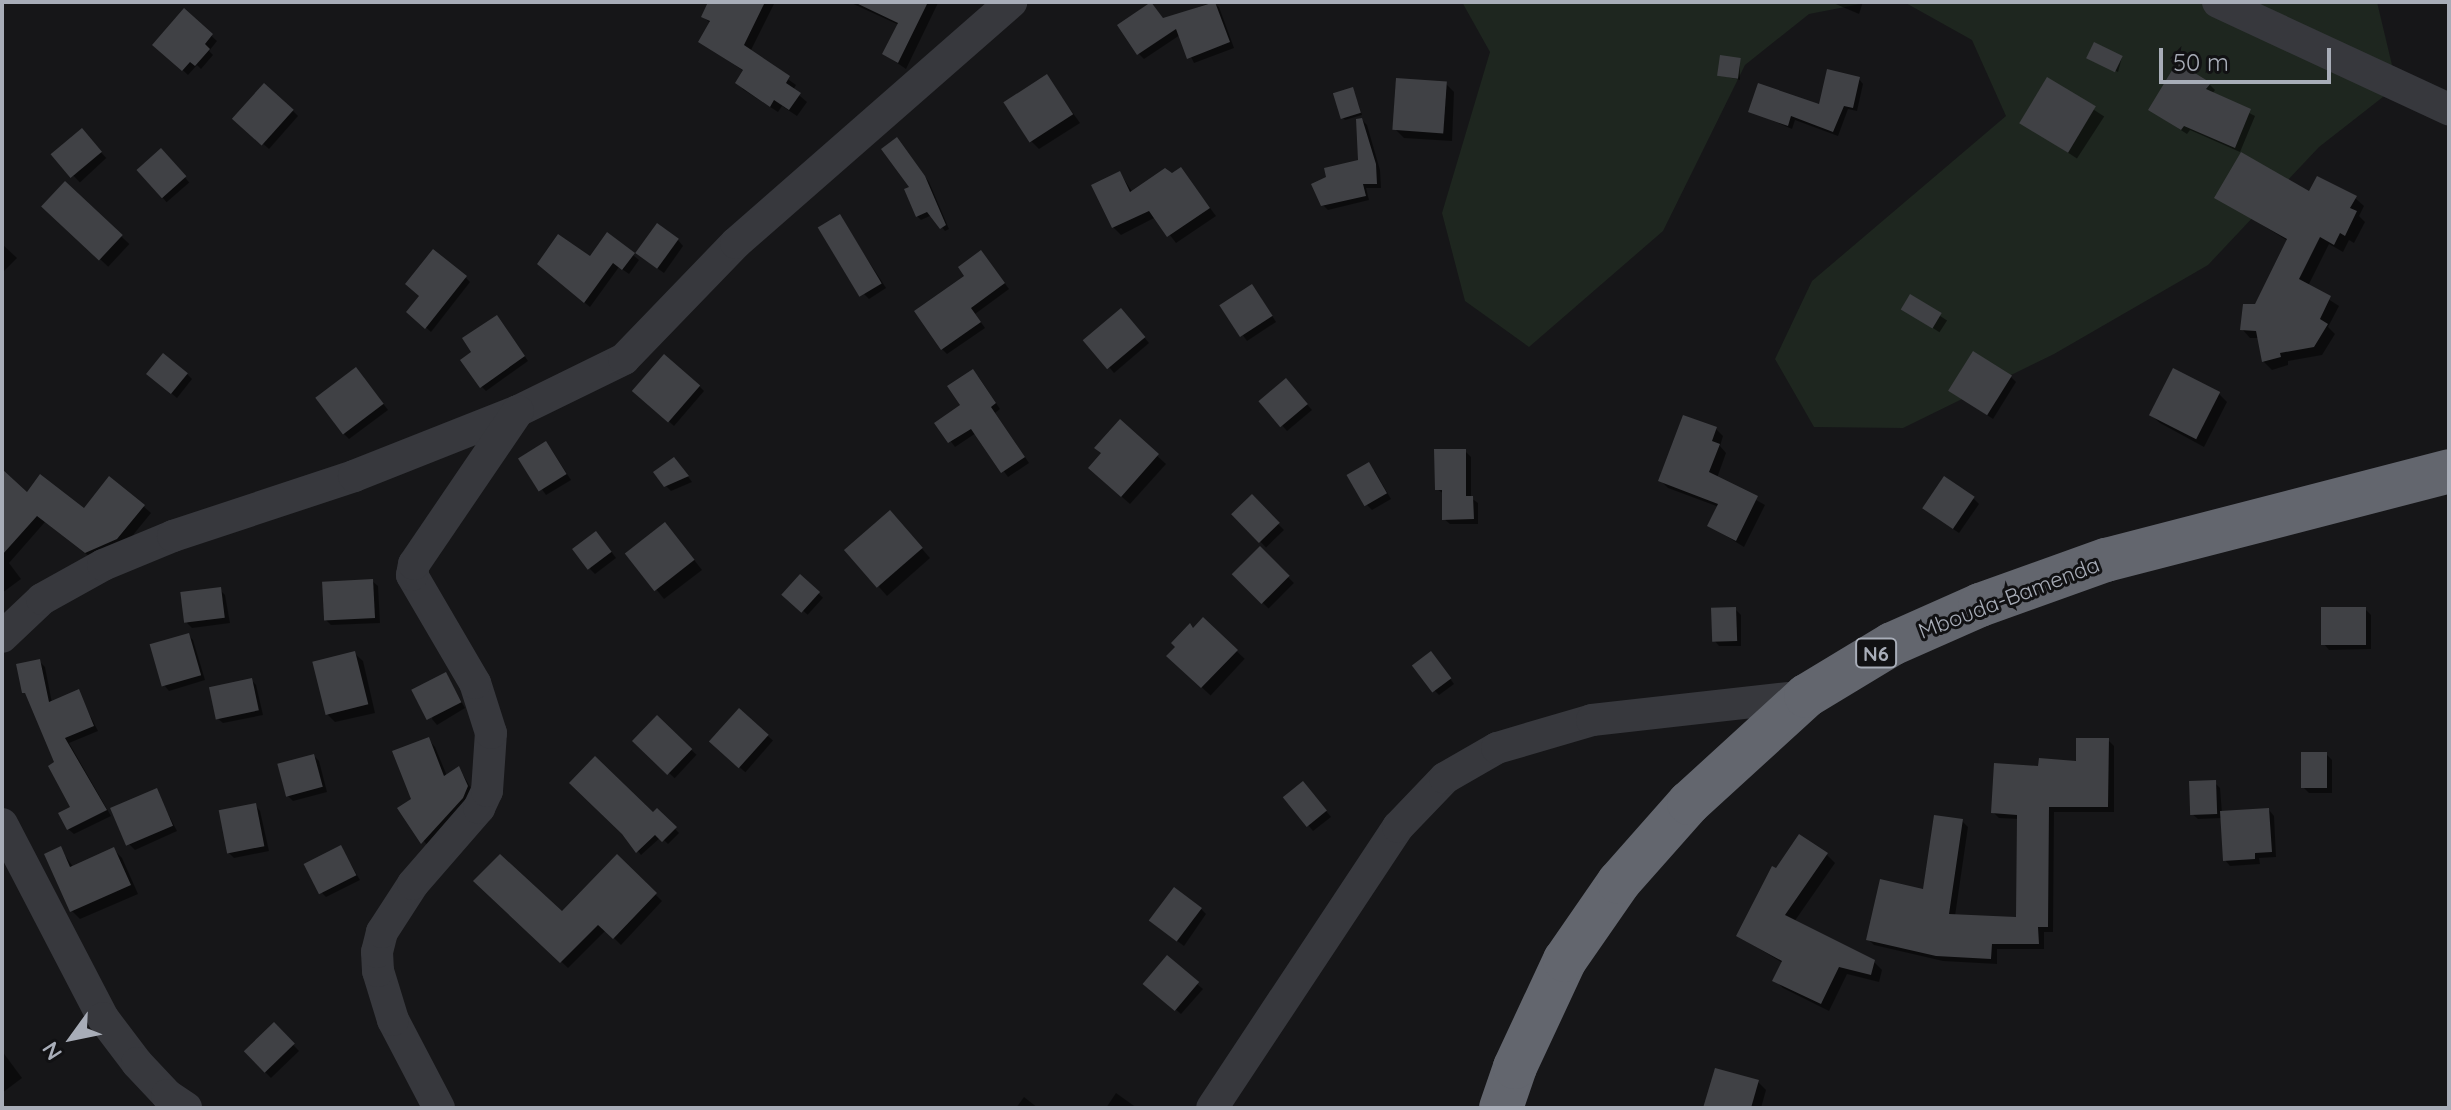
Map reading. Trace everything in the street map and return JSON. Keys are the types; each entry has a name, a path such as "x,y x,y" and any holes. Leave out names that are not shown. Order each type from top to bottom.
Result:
{"highway":[{"name":"Mbouda-Bamenda","path":"1501,1108 1515,1067 1565,960 1619,882 1689,803 1806,696 1892,644 1980,605 2106,560 2449,471"}],"street":[{"path":"2,637 42,599 103,565 173,536 354,476 518,411 624,359 736,243 1011,2"},
{"path":"2218,2 2449,109"},
{"path":"439,1108 393,1020 378,971 377,952 382,932 413,884 483,800 491,765 491,733 475,683 412,575 414,564 518,411"},
{"path":"1212,1108 1398,827 1445,778 1497,748 1592,720 1806,696"},
{"path":"2,824 103,1018 168,1104"}],"shaded area":[{"path":"1462,2 1871,2 1809,14 1745,65 1663,231 1529,347 1465,301 1442,213 1490,52"},
{"path":"1904,2 2377,2 2397,86 2319,147 2208,265 2054,354 1903,428 1814,427 1775,359 1812,281 2006,116 1972,40"}],"building":[{"path":"708,2 765,2 744,45 790,76 786,83 801,93 789,110 774,100 770,107 735,83 743,70 698,42 710,21 701,17"},
{"path":"854,2 928,2 898,63 882,54 898,23"},
{"path":"1151,2 1163,18 1215,2 1230,42 1187,59 1176,29 1137,55 1117,25"},
{"path":"184,8 213,34 205,44 210,49 195,66 190,62 182,71 152,45"},
{"path":"2094,42 2123,56 2115,72 2086,58"},
{"path":"1720,55 1741,58 1738,79 1717,76"},
{"path":"2177,62 2211,83 2206,89 2251,109 2235,148 2184,126 2181,130 2148,110"},
{"path":"1827,69 1860,77 1853,108 1844,106 1833,132 1791,116 1788,126 1748,112 1758,83 1819,104"},
{"path":"1047,74 1073,114 1030,143 1003,102"},
{"path":"2047,77 2096,106 2068,153 2019,123"},
{"path":"1396,78 1447,82 1443,133 1392,130"},
{"path":"264,83 294,110 262,145 232,119"},
{"path":"1353,87 1361,113 1341,119 1333,93"},
{"path":"1362,118 1376,164 1377,184 1363,184 1366,196 1321,206 1311,184 1326,177 1324,168 1358,160 1356,119"},
{"path":"82,128 102,152 71,178 51,154"},
{"path":"897,137 925,176 946,225 940,229 927,212 916,217 904,189 909,187 881,149"},
{"path":"161,148 186,176 162,198 136,170"},
{"path":"2241,152 2309,191 2317,176 2357,196 2350,208 2357,211 2345,236 2340,233 2334,245 2320,237 2299,279 2331,296 2320,319 2328,324 2314,347 2280,353 2281,357 2262,362 2256,331 2240,330 2243,304 2255,304 2287,239 2214,198"},
{"path":"1181,167 1210,208 1167,237 1149,211 1112,228 1091,185 1120,171 1130,192 1165,168 1172,173"},
{"path":"65,181 123,235 99,260 41,207"},
{"path":"840,214 882,283 859,297 818,227"},
{"path":"657,223 679,239 657,269 635,253"},
{"path":"607,232 635,253 622,270 613,263 584,303 537,264 558,234 590,256"},
{"path":"433,249 467,276 425,329 406,312 419,296 405,284"},
{"path":"981,250 1005,283 971,308 981,322 941,350 914,311 964,276 958,267"},
{"path":"1252,284 1273,316 1240,337 1219,305"},
{"path":"1910,294 1942,313 1932,328 1901,309"},
{"path":"1121,308 1145,337 1107,369 1083,340"},
{"path":"497,315 525,356 480,388 460,360 471,352 462,338"},
{"path":"1973,351 2012,375 1987,415 1948,391"},
{"path":"163,353 188,373 171,394 146,374"},
{"path":"664,354 700,385 668,422 632,391"},
{"path":"356,367 384,404 343,434 315,398"},
{"path":"2173,368 2220,392 2196,439 2149,415"},
{"path":"973,369 996,403 991,407 1025,457 1001,473 971,429 948,443 934,423 960,405 947,386"},
{"path":"1286,378 1308,404 1280,427 1258,401"},
{"path":"1683,415 1717,427 1712,441 1720,444 1709,472 1758,496 1736,541 1707,526 1718,504 1658,481"},
{"path":"1120,419 1159,454 1121,497 1088,468 1101,453 1094,448"},
{"path":"546,441 567,474 539,492 518,458"},
{"path":"1434,449 1466,449 1466,496 1473,496 1474,519 1442,520 1442,490 1435,490"},
{"path":"674,457 689,476 664,487 653,472"},
{"path":"1369,462 1387,493 1364,506 1346,475"},
{"path":"2,469 27,492 40,474 84,508 109,476 145,505 117,539 85,553 37,516 2,555"},
{"path":"1944,476 1975,497 1953,529 1922,508"},
{"path":"1252,494 1280,523 1259,543 1231,514"},
{"path":"890,510 923,548 877,588 844,550"},
{"path":"665,522 695,560 654,591 625,553"},
{"path":"596,531 612,552 588,570 572,549"},
{"path":"1260,546 1290,576 1261,604 1232,574"},
{"path":"800,574 820,592 801,613 781,595"},
{"path":"373,579 375,618 324,621 322,582"},
{"path":"221,587 225,618 184,623 180,592"},
{"path":"1736,607 1737,641 1712,642 1711,608"},
{"path":"2321,607 2366,607 2366,645 2321,645"},
{"path":"1203,617 1238,650 1201,688 1166,656 1175,647 1171,643 1190,623 1193,628"},
{"path":"189,633 201,675 162,687 150,644"},
{"path":"355,651 368,704 326,715 312,662"},
{"path":"1431,651 1451,678 1432,693 1412,665"},
{"path":"40,659 49,702 79,689 94,726 65,738 107,810 67,830 58,813 70,807 48,766 54,762 25,693 22,693 16,664"},
{"path":"446,672 461,702 427,720 411,690"},
{"path":"252,678 259,710 216,719 209,687"},
{"path":"739,708 769,735 739,768 709,741"},
{"path":"657,715 692,749 667,775 632,741"},
{"path":"429,737 444,776 459,766 468,786 463,798 421,844 397,808 411,799 392,751"},
{"path":"2076,738 2109,738 2108,807 2049,807 2048,927 2038,927 2039,944 1992,944 1991,959 1936,956 1866,940 1880,879 1923,889 1934,815 1963,819 1949,914 2016,917 2017,815 1991,813 1994,763 2038,766 2039,758 2076,761"},
{"path":"2301,752 2327,752 2327,788 2301,788"},
{"path":"314,754 323,787 286,797 277,764"},
{"path":"595,756 653,812 657,808 677,827 662,842 655,835 636,853 622,834 569,783"},
{"path":"2216,780 2217,814 2190,815 2189,781"},
{"path":"1303,781 1327,811 1307,827 1283,797"},
{"path":"157,788 173,826 126,846 110,808"},
{"path":"256,803 264,846 227,853 219,810"},
{"path":"2269,808 2272,852 2255,853 2255,859 2223,861 2220,811"},
{"path":"1799,834 1828,853 1785,915 1875,960 1871,975 1839,967 1821,1004 1772,981 1782,961 1736,936 1772,866 1776,868"},
{"path":"341,845 356,875 319,894 304,864"},
{"path":"61,846 70,867 114,847 131,885 70,912 44,854"},
{"path":"500,854 562,911 617,854 657,893 613,939 598,925 560,963 473,881"},
{"path":"1174,887 1202,908 1177,942 1149,921"},
{"path":"1167,955 1199,982 1175,1011 1143,984"},
{"path":"274,1022 295,1044 265,1073 244,1051"},
{"path":"1715,1068 1759,1080 1751,1108 1703,1108"}]}
